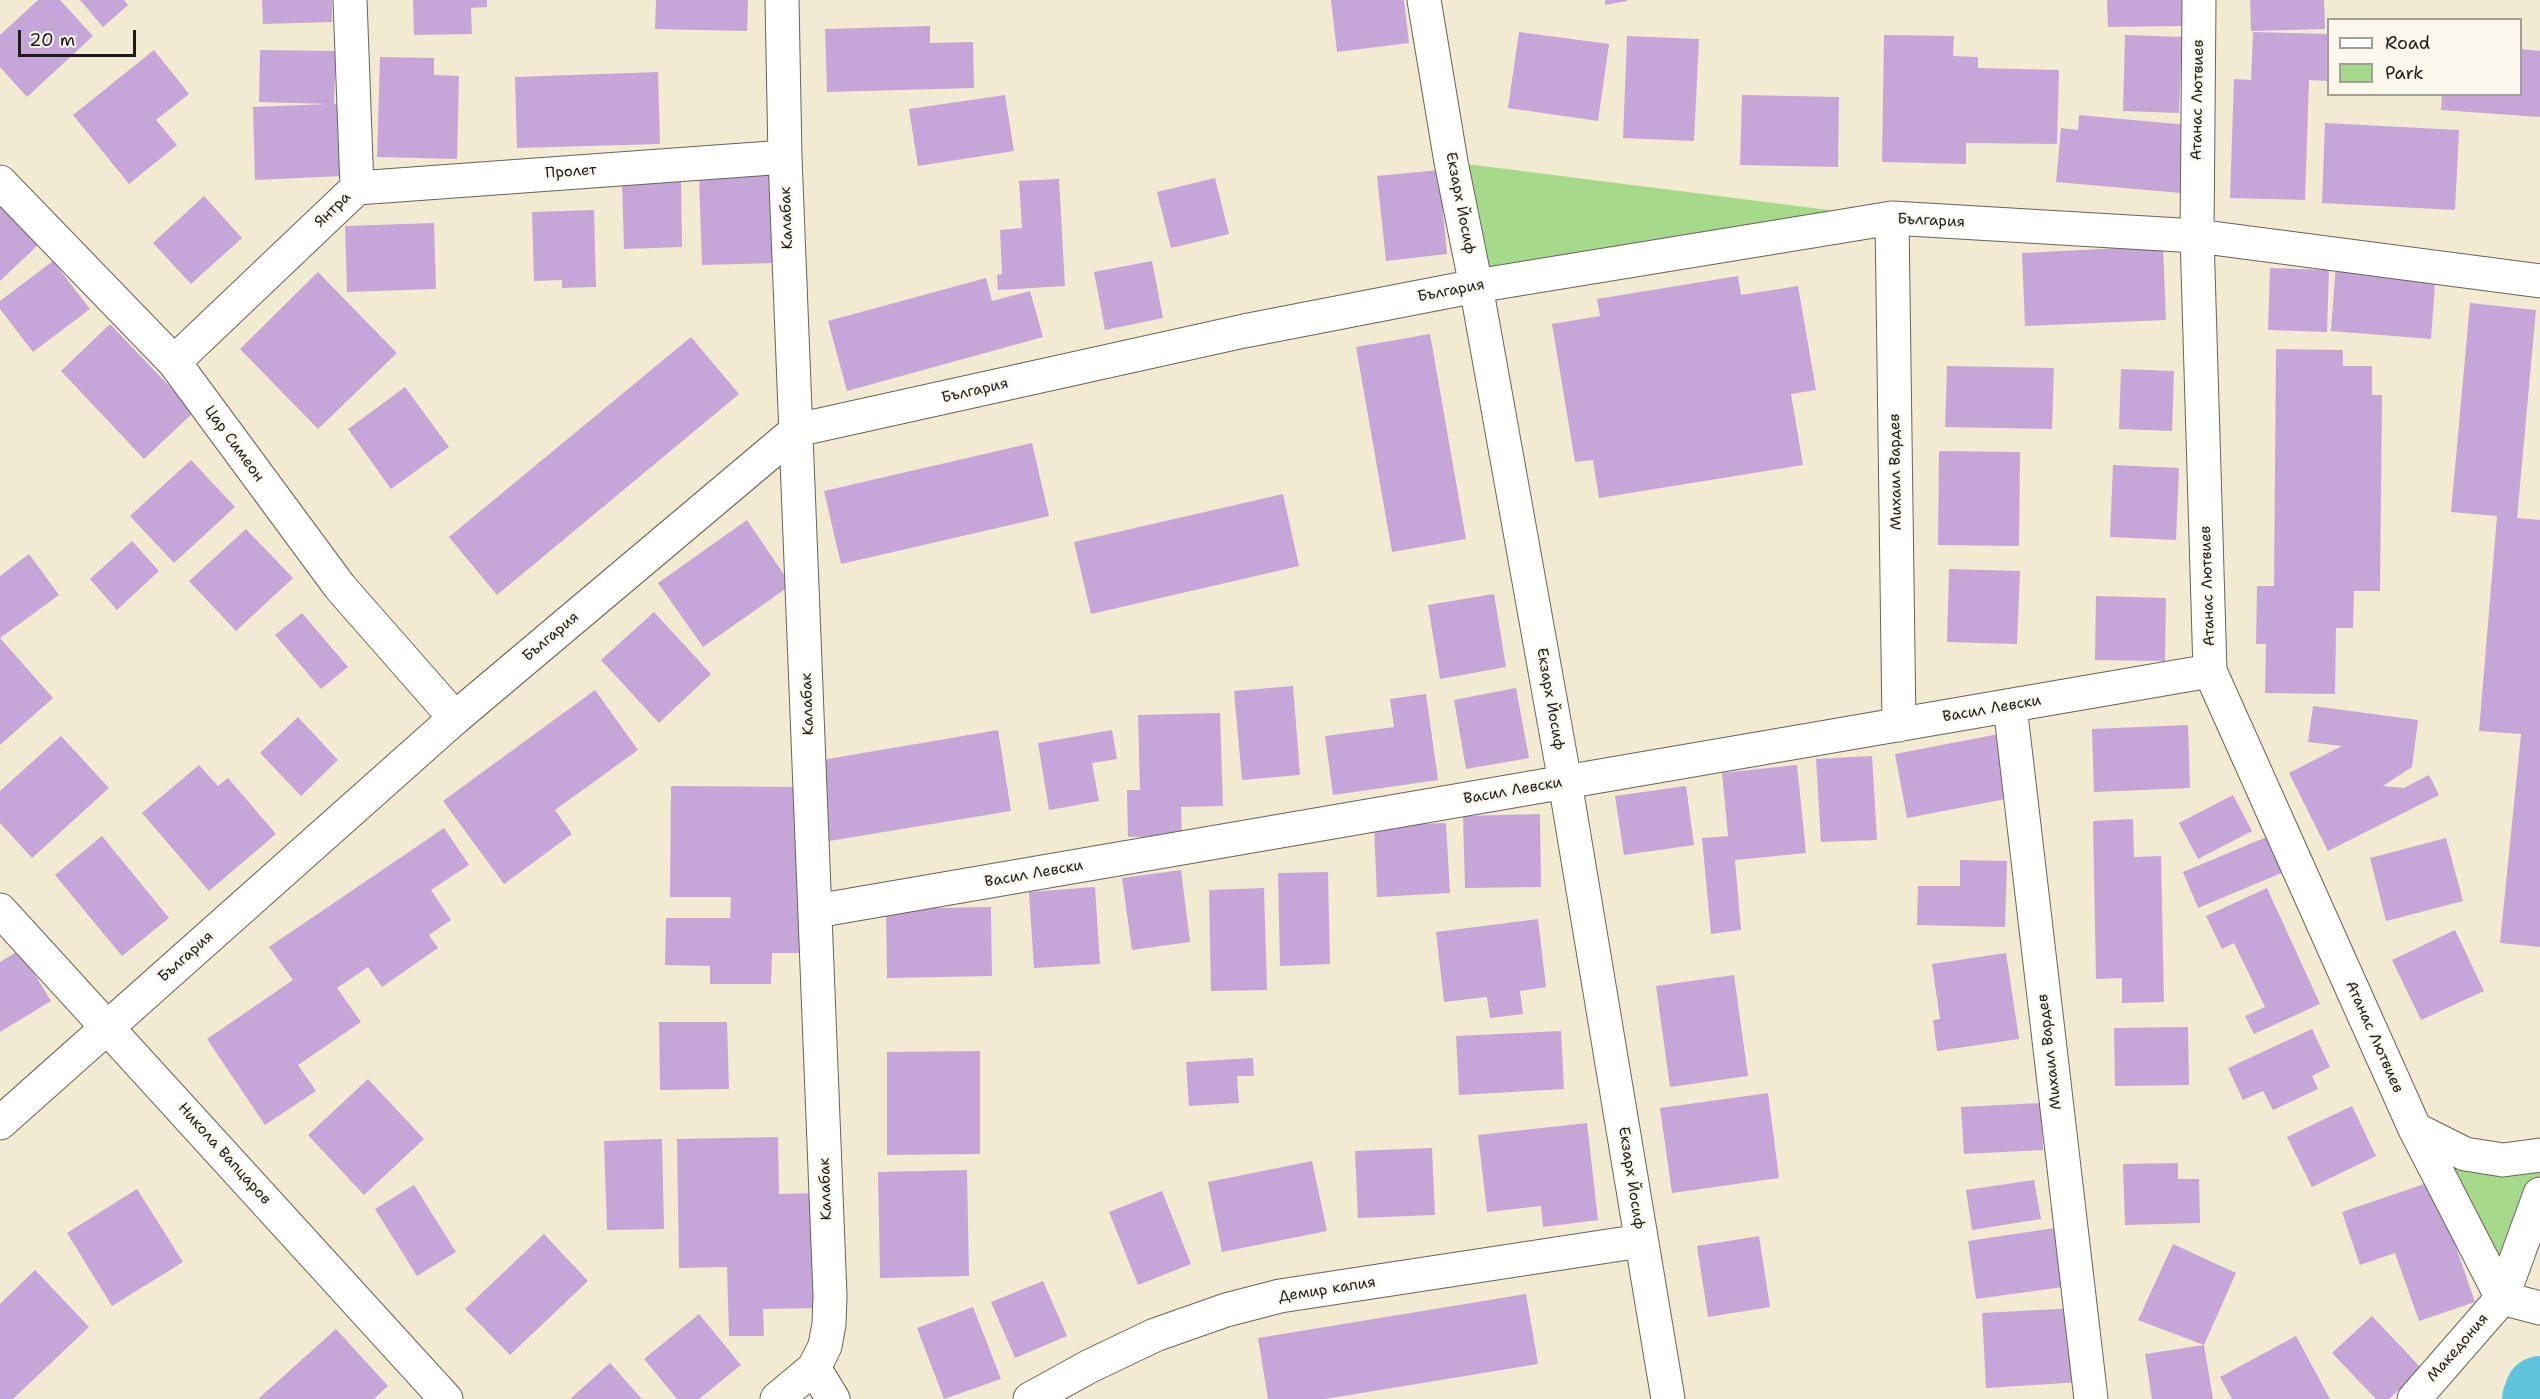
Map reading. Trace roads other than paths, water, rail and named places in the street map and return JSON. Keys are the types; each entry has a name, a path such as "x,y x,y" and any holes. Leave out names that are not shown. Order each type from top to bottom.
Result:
{"street":[{"name":"Янтра","path":"174,362 357,188 350,0"},
{"name":"Калабак","path":"782,0 785,157 830,1295 825,1346 814,1368"},
{"name":"Екзарх Йосиф","path":"1424,0 1451,162 1476,286 1565,782 1668,1399"},
{"name":"Атанас Лютвиев","path":"2199,0 2197,236 2210,671 2415,1129 2502,1298"},
{"name":"Пролет","path":"357,188 785,157"},
{"name":"Цар Симеон","path":"0,182 174,362 340,587 455,718"},
{"name":"България","path":"0,1123 455,718 797,430 1244,331 1476,286 1892,219 2197,236 2540,281"},
{"name":"Михаил Вардев","path":"1892,219 1899,725"},
{"name":"Васил Левски","path":"816,911 2210,671"},
{"name":"Михаил Вардев","path":"2010,705 2091,1399"},
{"name":"Никола Вапцаров","path":"0,910 447,1399"},
{"path":"2415,1129 2464,1154 2503,1160 2540,1155"},
{"path":"2537,1307 2502,1298 2540,1194"},
{"name":"Демир капия","path":"1030,1399 1090,1366 1155,1335 1237,1307 1280,1296 1641,1240"},
{"name":"Македония","path":"2414,1399 2502,1298"},
{"path":"777,1399 814,1368 833,1399"}],"waterway":[{"path":"2537,1399 2540,1391"}]}
